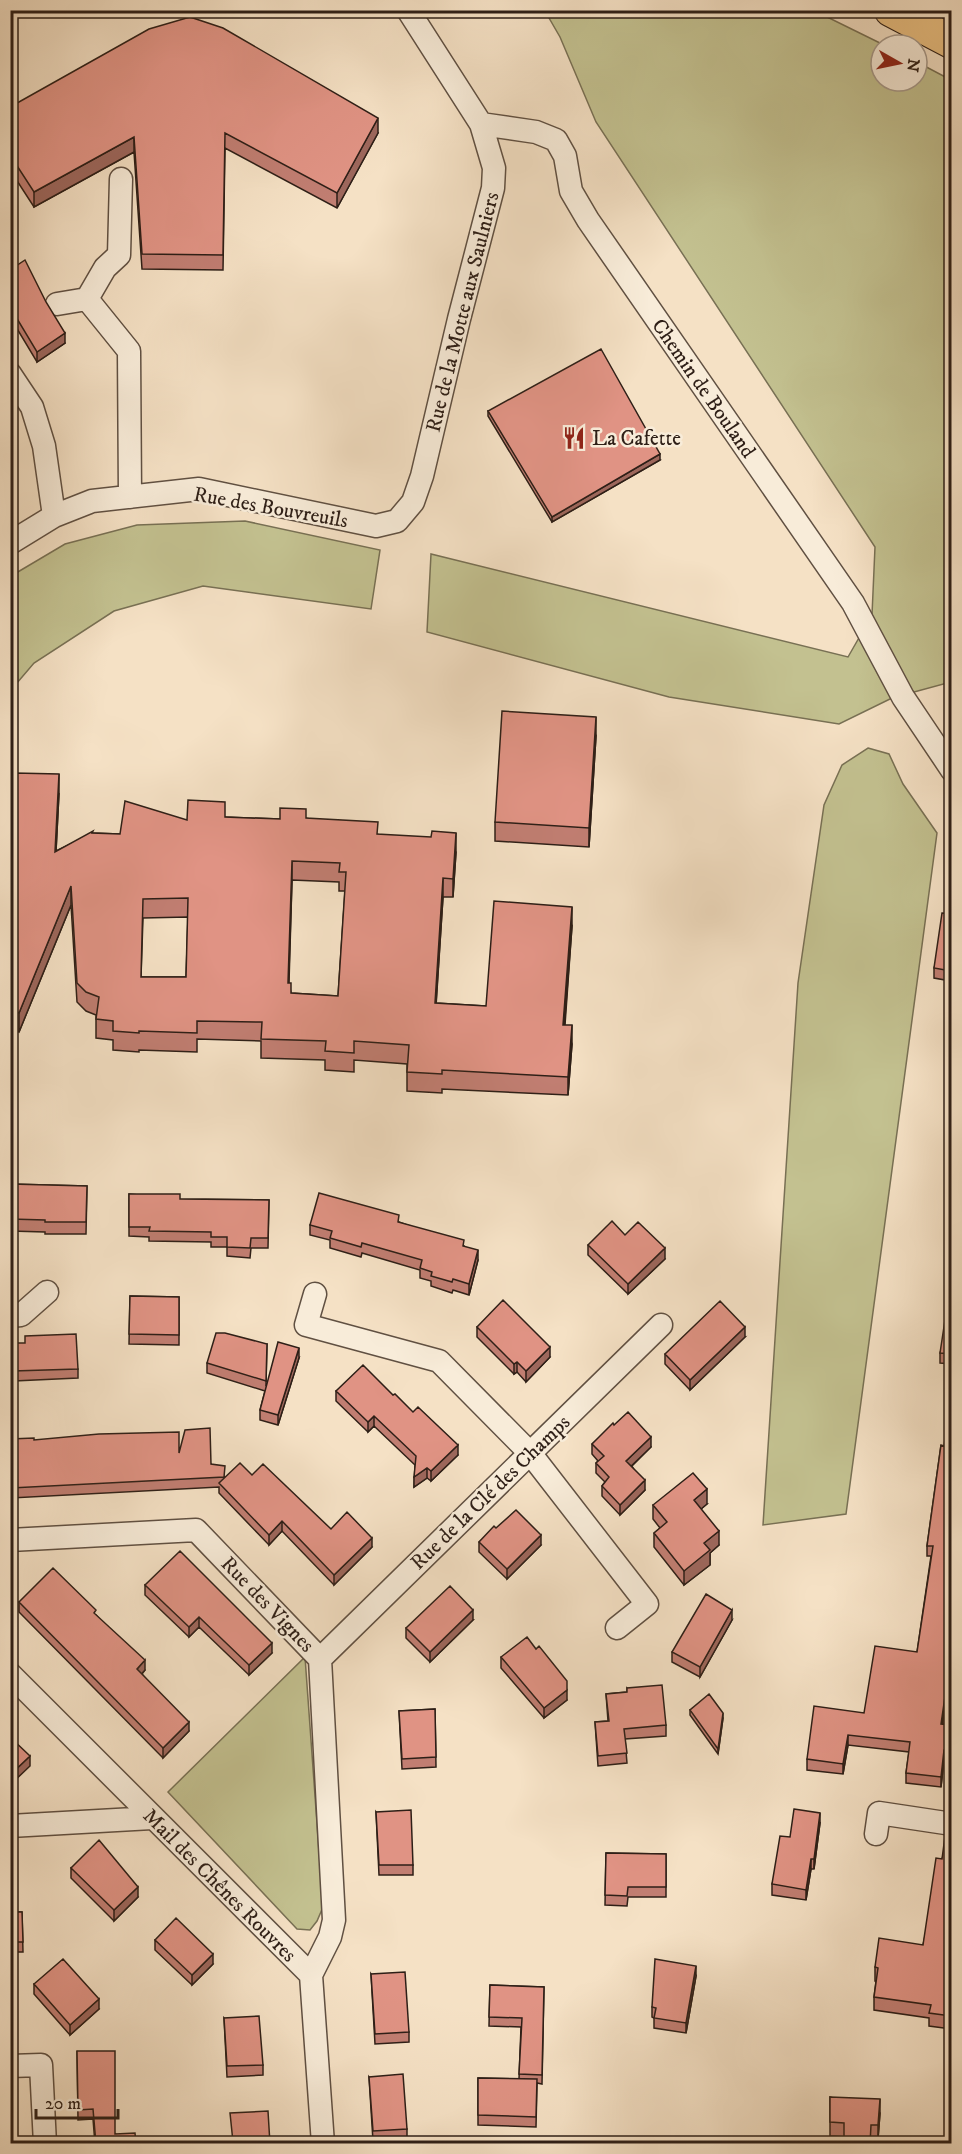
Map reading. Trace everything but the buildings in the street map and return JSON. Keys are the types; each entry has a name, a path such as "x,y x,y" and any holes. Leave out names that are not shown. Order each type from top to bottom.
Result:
{"main road":[{"path":"891,10 951,42"},
{"path":"935,10 951,20"}],"street":[{"name":"Rue de la Motte aux Saulniers","path":"397,521 413,502 422,476 493,188 494,168 481,124 408,10"},
{"name":"Chemin de Bouland","path":"481,124 537,132 556,140 565,156 572,191 588,220 853,603 903,697 951,770"},
{"path":"87,299 105,268 119,255 121,179"},
{"path":"57,304 87,299"},
{"path":"87,299 129,351 130,497"},
{"path":"10,374 32,407 41,435 54,516"},
{"name":"Rue des Bouvreuils","path":"10,543 54,516 92,501 199,489 376,526 397,521"},
{"path":"10,1316 21,1315 47,1292"},
{"path":"315,1294 306,1325 439,1361 530,1453 647,1604 616,1628"},
{"name":"Rue de la Clé des Champs","path":"320,1659 661,1325"},
{"name":"Rue des Vignes","path":"10,1540 196,1530 320,1659 334,1920 330,1937 311,1975"},
{"name":"Mail des Chênes Rouvres","path":"10,1674 311,1975 323,2144"},
{"path":"876,1834 879,1813 951,1824"},
{"path":"10,1826 152,1818"},
{"path":"10,2066 41,2065 45,2144"}],"shaded area":[{"path":"545,11 815,11 869,38 869,93 929,93 929,68 951,80 951,682 892,698 839,724 669,697 427,632 431,554 848,657 872,615 875,547 596,122 560,37"},
{"path":"245,521 380,550 371,609 203,586 114,611 34,663 11,690 11,576 65,544 137,525"},
{"path":"868,748 889,754 903,784 937,833 846,1514 763,1525 798,983 824,805 842,765"},
{"path":"305,1657 323,1907 310,1930 297,1929 168,1792"}],"place":[{"name":"La Cafette","path":"574,438"}]}
